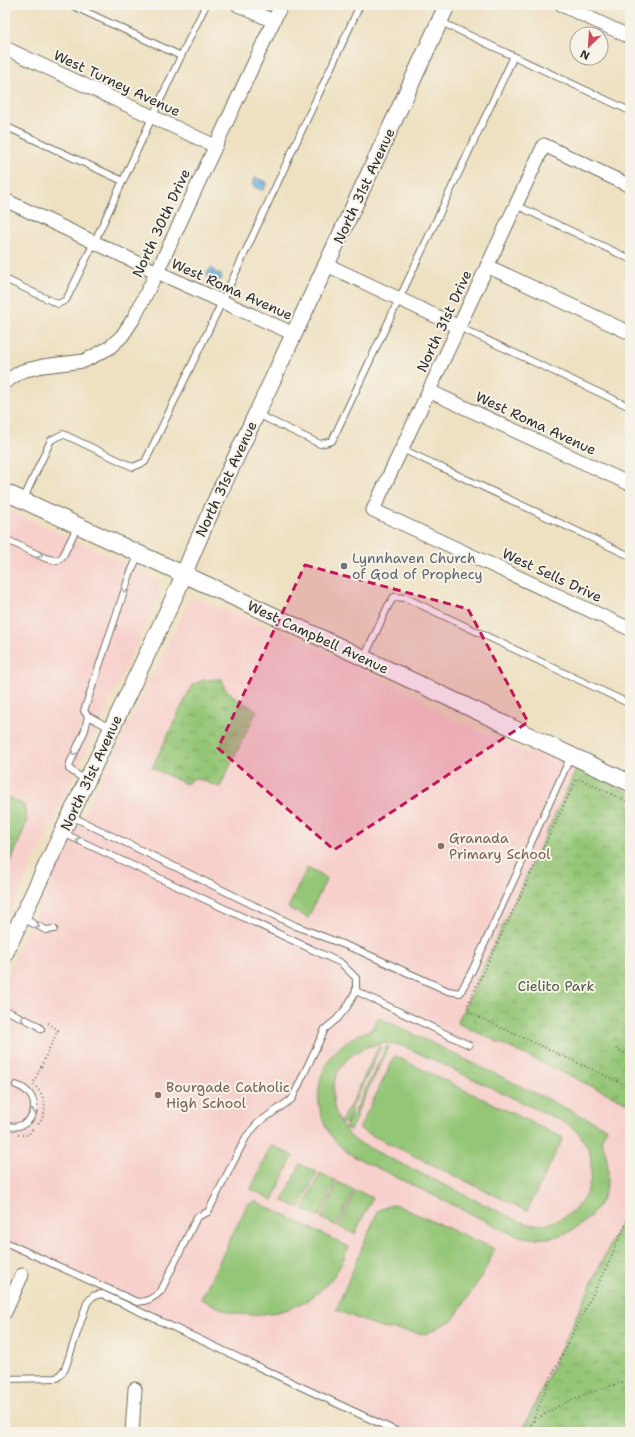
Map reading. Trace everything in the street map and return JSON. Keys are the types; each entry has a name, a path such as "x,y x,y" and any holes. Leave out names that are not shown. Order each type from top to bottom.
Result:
{"street":[{"path":"238,5 274,22"},
{"name":"North 30th Drive","path":"5,382 22,371 44,366 84,361 109,348 122,336 134,318 157,272 281,5"},
{"name":"North 31st Avenue","path":"5,953 177,591 191,555 447,5"},
{"path":"567,6 630,36"},
{"name":"West Turney Avenue","path":"5,48 215,146"},
{"name":"North 31st Drive","path":"373,510 544,145 630,186"},
{"name":"West Roma Avenue","path":"5,200 157,272 294,334"},
{"path":"327,265 459,327"},
{"path":"487,266 630,333"},
{"name":"West Roma Avenue","path":"429,391 630,484"},
{"name":"West Campbell Avenue","path":"5,492 184,574 630,783"},
{"name":"West Sells Drive","path":"373,510 630,629"},
{"path":"5,1312 22,1275"},
{"path":"132,1432 135,1389"}],"lane":[{"path":"71,5 180,56"},
{"path":"5,279 58,304 66,300 95,242 180,56 206,5"},
{"path":"23,500 51,440 63,434 133,467 145,462 222,302 360,5"},
{"path":"439,21 630,111"},
{"path":"257,414 320,444 332,440 514,56"},
{"path":"5,126 123,181"},
{"path":"516,205 630,259"},
{"path":"459,327 630,407"},
{"path":"402,449 630,556"},
{"path":"5,538 45,558 57,560 63,556 78,525"},
{"path":"112,729 88,716 84,711 130,574 139,554"},
{"path":"364,658 388,606 394,597 406,598 630,704"},
{"path":"87,782 69,769 70,763 85,730 88,716"},
{"path":"71,816 296,926 360,952 448,991 460,993 472,971 571,756"},
{"path":"5,1242 137,1302 144,1302 153,1298 161,1291 197,1217 208,1212 246,1137 258,1122 292,1099 325,1029 337,1019 347,1007 356,991 356,978 341,963 63,832"},
{"path":"22,918 46,930 54,929"},
{"path":"356,991 469,1045"},
{"path":"5,1010 37,1025 41,1029"},
{"path":"5,1125 10,1127 18,1127 26,1123 31,1117 34,1109 34,1101 30,1093 24,1088 16,1085"},
{"path":"5,1379 57,1378 65,1369 87,1303 93,1296 102,1294 398,1432"}],"path":[{"path":"630,803 580,779 576,780 467,1006 474,1015 630,1086"},
{"path":"5,1132 13,1136 28,1135 42,1119 45,1107 40,1091 33,1084 58,1030 46,1021"},
{"path":"616,1049 630,1056"},
{"path":"5,1144 10,1134"},
{"path":"527,1432 533,1422 550,1379 630,1217"},
{"path":"533,1422 548,1411 572,1400 597,1390 630,1380"}],"highlighted area":[{"path":"305,565 468,609 528,722 334,850 218,748"}],"shaded area":[{"path":"5,508 151,576 158,581 160,586 160,595 5,923"},
{"path":"192,599 199,600 281,631 418,697 446,717 531,754 550,756 577,768 457,1023 630,1104 630,1202 521,1432 391,1432 119,1299 5,1246 5,979 76,829 188,604"}],"green space":[{"path":"222,679 225,689 240,701 257,710 220,787 194,778 186,784 152,768 192,685 204,680"},
{"name":"Cielito Park","path":"577,768 630,793 630,1104 457,1023"},
{"path":"5,796 24,805 27,822 11,862 5,859"},
{"path":"307,868 327,878 308,918 288,908"},
{"path":"378,1017 607,1128 601,1140 608,1163 607,1184 600,1203 588,1219 571,1231 552,1237 530,1238 508,1232 357,1158 344,1149 333,1138 325,1125 320,1111 318,1095 320,1080 326,1066 335,1052 351,1039 371,1030","holes":["383,1043 396,1044 410,1049 563,1122 576,1130 588,1148 591,1163 591,1178 588,1188 577,1207 559,1219 548,1223 537,1225 527,1224 357,1142 346,1132 334,1107 333,1093 335,1080 340,1068 349,1057 362,1049"]},
{"path":"379,1046 381,1047 351,1109 352,1110 346,1124 341,1122 349,1108"},
{"path":"387,1046 389,1047 355,1116 357,1117 350,1130 345,1128 352,1114 353,1115"},
{"path":"395,1056 563,1138 527,1211 359,1129"},
{"path":"271,1145 293,1156 273,1200 251,1189"},
{"path":"300,1164 317,1172 300,1208 283,1201"},
{"path":"320,1173 336,1181 319,1217 303,1209"},
{"path":"338,1182 354,1190 337,1226 321,1218"},
{"path":"356,1190 372,1198 355,1234 339,1227"},
{"path":"255,1201 349,1247 337,1271 330,1281 304,1302 283,1311 272,1313 252,1315 236,1314 201,1299 247,1205"},
{"path":"630,1202 630,1432 521,1432 523,1429"},
{"path":"394,1204 495,1249 483,1274 453,1320 425,1334 381,1328 336,1310 378,1210"}],"water":[{"path":"254,178 266,181 267,185 264,190 257,189 253,186 252,184"},
{"path":"211,268 215,272 221,274 221,280 215,281 207,277 207,272"}],"place":[{"name":"Lynnhaven Church of God of Prophecy","path":"344,566"},
{"name":"Granada Primary School","path":"441,846"},
{"name":"Bourgade Catholic High School","path":"158,1095"}]}
